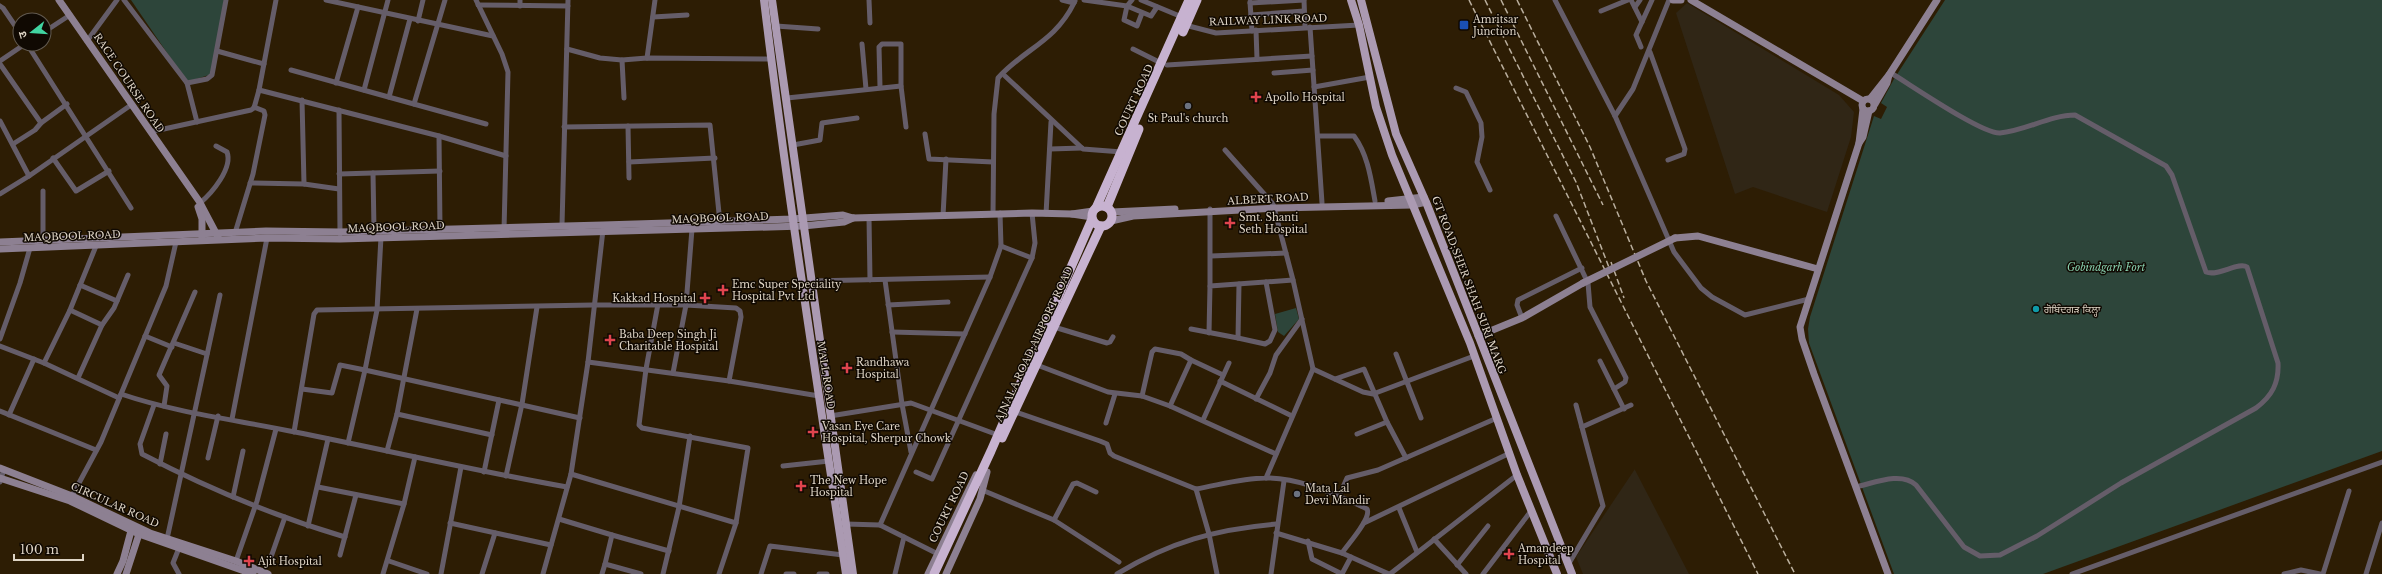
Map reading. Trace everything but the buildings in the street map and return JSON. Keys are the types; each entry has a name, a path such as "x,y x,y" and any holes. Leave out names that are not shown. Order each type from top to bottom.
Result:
{"highway":[{"name":"COURT ROAD","path":"1110,213 1165,64 1183,21 1189,0"},
{"name":"COURT ROAD","path":"1183,21 1197,0"},
{"name":"COURT ROAD","path":"979,487 991,451 1093,214 1165,64"},
{"path":"1093,214 1110,213"},
{"path":"1093,214 1101,226 1110,213"},
{"name":"AJNALA ROAD;AIRPORT ROAD","path":"979,487 1016,412 1101,226"},
{"path":"934,574 979,487"},
{"path":"940,574 979,487"}],"main road":[{"name":"MALL ROAD","path":"764,0 792,222 846,574"},
{"name":"MALL ROAD","path":"772,0 853,574"},
{"name":"GT ROAD;SHER SHAH SURI MARG","path":"1351,0 1359,25 1376,107 1392,155 1474,356 1517,475 1557,574"},
{"name":"GT ROAD;SHER SHAH SURI MARG","path":"1361,0 1396,134 1425,200 1572,574"}],"street":[{"name":"RACE COURSE ROAD","path":"60,0 200,203 218,237"},
{"path":"87,41 117,0"},
{"path":"124,0 187,83 197,122"},
{"path":"187,83 211,76 218,51 226,0"},
{"path":"150,132 251,110 254,107 259,90 276,0"},
{"path":"326,0 346,2 358,7 418,21 493,36"},
{"path":"364,90 388,0"},
{"path":"418,21 423,0"},
{"path":"414,104 445,0"},
{"path":"520,0 520,6"},
{"path":"562,225 568,0"},
{"path":"647,58 656,0"},
{"path":"869,0 870,23"},
{"path":"880,525 911,452 966,334 990,277 1001,246 996,213 993,162 995,89 998,78 1053,34 1066,18 1074,2 1062,0"},
{"path":"1084,0 1128,6 1151,16 1157,7"},
{"path":"1132,0 1128,6 1124,20 1137,26 1142,13"},
{"name":"RAILWAY LINK ROAD","path":"1141,0 1209,32 1359,25"},
{"path":"1258,59 1250,2 1304,0 1304,12 1312,56 1322,203"},
{"path":"1555,0 1614,116 1674,252 1701,288 1712,297 1745,315 1809,299"},
{"path":"1601,11 1628,0"},
{"path":"1631,0 1642,22"},
{"path":"1635,7 1640,0"},
{"path":"1641,47 1636,36 1652,0"},
{"path":"1614,116 1633,89 1650,52 1669,0"},
{"path":"1673,0 1681,0"},
{"path":"1691,0 1869,101 1874,108 1866,110"},
{"path":"1888,574 1802,340 1800,327 1859,143 1863,137 1866,110 1869,101 1890,74 1937,0"},
{"path":"477,2 520,6 568,6"},
{"path":"477,2 508,72 504,230"},
{"path":"0,6 12,21"},
{"path":"336,83 358,7"},
{"path":"1251,15 1304,12"},
{"path":"52,27 70,15"},
{"path":"653,17 687,15"},
{"path":"389,97 410,19"},
{"path":"776,26 818,29"},
{"path":"880,87 879,49 882,44 899,43 902,45 901,86 906,127"},
{"path":"862,44 866,89"},
{"path":"1132,49 1165,64 1312,56"},
{"path":"567,50 600,58 622,60 647,58 772,58"},
{"path":"218,51 264,64"},
{"path":"15,52 0,63 41,123"},
{"path":"31,52 86,134 130,208"},
{"path":"1650,52 1685,149 1684,154 1668,160"},
{"path":"622,60 624,98"},
{"path":"291,70 486,124"},
{"path":"1274,73 1313,70"},
{"path":"1856,487 1898,478 1908,478 1916,485 1964,547 1980,556 2000,555 2037,536 2121,483 2256,408 2273,392 2278,371 2278,363 2247,267 2242,266 2213,274 2206,272 2172,175 2166,166 2075,115 2004,132 1991,132 1974,124 1890,74"},
{"path":"1005,76 1082,148"},
{"path":"1314,87 1370,77"},
{"path":"787,98 880,87 901,86"},
{"path":"1456,88 1466,92 1481,123 1482,137 1477,162 1490,190"},
{"path":"259,90 439,136 506,156"},
{"path":"302,100 304,184"},
{"path":"13,144 35,130 41,123 67,104"},
{"path":"0,194 29,176 86,134 131,105"},
{"path":"235,233 250,183 265,113 254,107"},
{"path":"339,110 340,235"},
{"path":"793,145 820,140 822,124 857,118"},
{"path":"0,121 29,176"},
{"path":"1046,214 1051,122"},
{"path":"564,127 708,124 712,126 720,224"},
{"path":"628,126 629,178"},
{"path":"925,134 928,158 993,162"},
{"path":"439,136 440,228"},
{"path":"1318,136 1354,136 1363,151 1370,170 1375,201"},
{"path":"200,203 216,188 227,161 227,152 216,146"},
{"path":"1050,149 1082,148 1122,152"},
{"path":"1225,150 1274,206 1294,280 1312,370 1266,478"},
{"path":"53,158 76,191 109,171"},
{"path":"629,162 715,158"},
{"path":"943,216 946,159"},
{"path":"340,174 440,171"},
{"path":"373,173 374,230"},
{"name":"RACE COURSE ROAD","path":"181,177 201,212 202,237"},
{"path":"250,183 304,184 339,189"},
{"path":"43,191 43,241"},
{"name":"ALBERT ROAD","path":"1274,206 1412,202 1425,200"},
{"name":"ALBERT ROAD","path":"1110,213 1129,210 1210,211 1322,203 1375,201 1412,202"},
{"path":"1209,333 1211,256 1210,211"},
{"path":"803,222 844,222 853,218 996,213 1093,214"},
{"path":"916,472 932,479 1032,258 1035,243 1032,213"},
{"path":"1556,216 1588,283 1590,306 1626,378 1625,382 1614,389"},
{"path":"869,218 870,280"},
{"name":"MAQBOOL ROAD","path":"0,242 202,237 267,238 340,235 374,230 440,228 504,230 803,222"},
{"name":"MAQBOOL ROAD","path":"218,237 235,233 380,237 562,225 603,228 692,229 720,224"},
{"path":"544,574 550,545 559,519 571,474 588,362 593,305 603,228"},
{"path":"673,373 686,305 692,229"},
{"path":"1478,336 1522,318 1583,285 1678,239 1698,236 1818,269"},
{"name":"MAQBOOL ROAD","path":"0,249 176,242 202,237"},
{"path":"348,443 377,310 380,237"},
{"path":"232,419 267,238"},
{"path":"72,496 96,450 166,286 176,242"},
{"path":"44,363 70,310 96,246"},
{"path":"1001,246 1032,258"},
{"path":"0,339 20,283 30,248"},
{"path":"1211,256 1286,253"},
{"path":"1522,318 1517,305 1518,300 1582,268"},
{"path":"78,378 102,325 117,302 128,275"},
{"path":"811,281 990,277"},
{"path":"885,280 902,404 911,452"},
{"path":"1210,286 1294,280"},
{"path":"1191,329 1265,344 1270,341 1275,330 1266,282"},
{"path":"1238,338 1239,284"},
{"path":"80,285 117,302"},
{"path":"164,406 167,386 159,375 195,292"},
{"path":"167,539 182,475 193,412 220,295"},
{"path":"888,305 948,302"},
{"path":"294,432 315,311 320,309 377,310 658,304 736,308 740,311 741,317 729,381"},
{"path":"658,304 646,369 639,425 642,428 748,448 736,523 719,574"},
{"path":"506,476 522,404 537,307"},
{"path":"387,451 404,380 416,309"},
{"path":"70,310 102,325"},
{"path":"1256,399 1270,373 1275,358 1302,319"},
{"path":"1054,327 1107,343 1113,337"},
{"path":"892,332 966,334"},
{"path":"145,336 207,354"},
{"path":"0,346 44,363 120,396 154,405 218,416 484,472 568,487"},
{"path":"1142,396 1152,352 1155,349 1181,354 1223,375"},
{"path":"1396,354 1422,418"},
{"path":"1312,370 1363,392 1375,393 1474,356"},
{"path":"9,415 34,359"},
{"path":"1170,406 1191,360"},
{"path":"1600,361 1624,409"},
{"path":"588,362 729,381 819,396"},
{"path":"1037,364 1115,394 1142,396 1170,406 1276,454"},
{"path":"1203,420 1229,364"},
{"path":"302,388 332,393 340,365 580,418"},
{"path":"1334,379 1364,370 1387,422 1406,458"},
{"path":"1220,381 1292,416"},
{"path":"1106,423 1115,394"},
{"path":"484,472 500,400"},
{"path":"830,416 902,404 915,404 998,435"},
{"path":"154,405 139,450 142,454 182,475 233,497 308,526 345,537"},
{"path":"1568,565 1603,506 1576,405"},
{"path":"1582,427 1631,405"},
{"path":"0,411 96,450"},
{"path":"1016,412 1100,441 1108,446 1112,455 1196,489 1266,478 1317,487 1367,508 1369,512 1364,523 1342,552"},
{"path":"397,414 492,435"},
{"path":"208,458 218,416"},
{"path":"1339,496 1347,478 1367,474 1497,418"},
{"path":"1356,434 1387,422"},
{"path":"236,561 256,506 276,429"},
{"path":"160,464 166,434"},
{"path":"663,574 679,507 690,436"},
{"path":"308,526 328,439"},
{"path":"233,497 243,450"},
{"name":"COURT ROAD","path":"928,574 969,487 991,451"},
{"path":"1364,523 1399,508 1510,453"},
{"path":"383,574 404,504 415,457"},
{"path":"783,466 829,461"},
{"path":"2072,574 2382,462"},
{"path":"441,574 461,467"},
{"path":"0,480 2,468"},
{"name":"CIRCULAR ROAD","path":"2,468 72,496 140,532 251,574"},
{"path":"571,474 736,523"},
{"path":"1276,533 1342,552 1387,574 1517,475"},
{"name":"CIRCULAR ROAD","path":"0,480 70,501 132,527"},
{"path":"1271,574 1284,481"},
{"path":"1054,520 1073,484 1077,483 1096,492"},
{"path":"318,487 404,504"},
{"path":"946,574 979,487 1054,520 1119,562"},
{"path":"1196,489 1209,534 1217,574"},
{"path":"2284,574 2304,572 2321,574 2349,491"},
{"path":"340,555 356,495"},
{"path":"1399,508 1417,552"},
{"path":"1483,574 1531,511"},
{"path":"271,557 285,517"},
{"path":"559,519 669,551"},
{"path":"450,523 550,545"},
{"path":"2366,574 2382,523"},
{"path":"846,524 880,525 938,554"},
{"path":"1117,574 1164,548 1209,534 1277,524"},
{"path":"1457,564 1488,526"},
{"path":"117,574 124,561 132,527"},
{"path":"126,574 140,532"},
{"name":"CIRCULAR ROAD","path":"140,532 236,561 268,574"},
{"path":"482,574 495,533"},
{"path":"602,574 612,535"},
{"path":"895,574 904,537"},
{"path":"1434,539 1466,574"},
{"path":"1308,541 1312,559 1342,574 1351,557"},
{"path":"761,574 770,546 843,555"},
{"path":"179,548 174,563 179,574"},
{"path":"388,561 427,574"},
{"path":"605,564 641,574"},
{"path":"786,574 794,574"},
{"path":"819,574 827,574"}],"shaded area":[{"path":"1687,3 1839,95 1854,112 1851,137 1827,212 1753,187 1735,194 1676,13"},
{"path":"1635,469 1689,574 1583,574 1576,557"}],"green space":[{"path":"131,0 224,0 212,74 187,82"},
{"name":"Gobindgarh Fort","path":"1945,0 2382,0 2382,451 2043,574 1894,574 1809,343 1808,329 1810,317 1874,116 1881,119 1887,107 1881,103 1894,79"},
{"path":"1296,308 1299,319 1284,336 1278,332 1275,314"}],"railway":[{"path":"1469,0 1758,574"},
{"path":"1485,0 1576,182 1610,270"},
{"path":"1501,0 1603,205"},
{"path":"1517,0 1590,147 1646,281 1795,574"},
{"path":"1611,262 1624,298"}],"place":[{"name":"Amritsar Junction","path":"1464,25"},
{"name":"Apollo Hospital","path":"1256,97"},
{"name":"St Paul's church","path":"1188,106"},
{"name":"Smt. Shanti Seth Hospital","path":"1230,223"},
{"name":"Emc Super Speciality Hospital Pvt Ltd","path":"723,290"},
{"name":"Kakkad Hospital","path":"705,298"},
{"name":"ਗੋਬਿੰਦਗੜ ਕਿਲ੍ਹਾ","path":"2036,309"},
{"name":"Baba Deep Singh Ji Charitable Hospital","path":"610,340"},
{"name":"Randhawa Hospital","path":"847,368"},
{"name":"Vasan Eye Care Hospital, Sherpur Chowk","path":"813,432"},
{"name":"The New Hope Hospital","path":"801,486"},
{"name":"Mata Lal Devi Mandir","path":"1297,494"},
{"name":"Amandeep Hospital","path":"1509,554"},
{"name":"Ajit Hospital","path":"249,561"}]}
